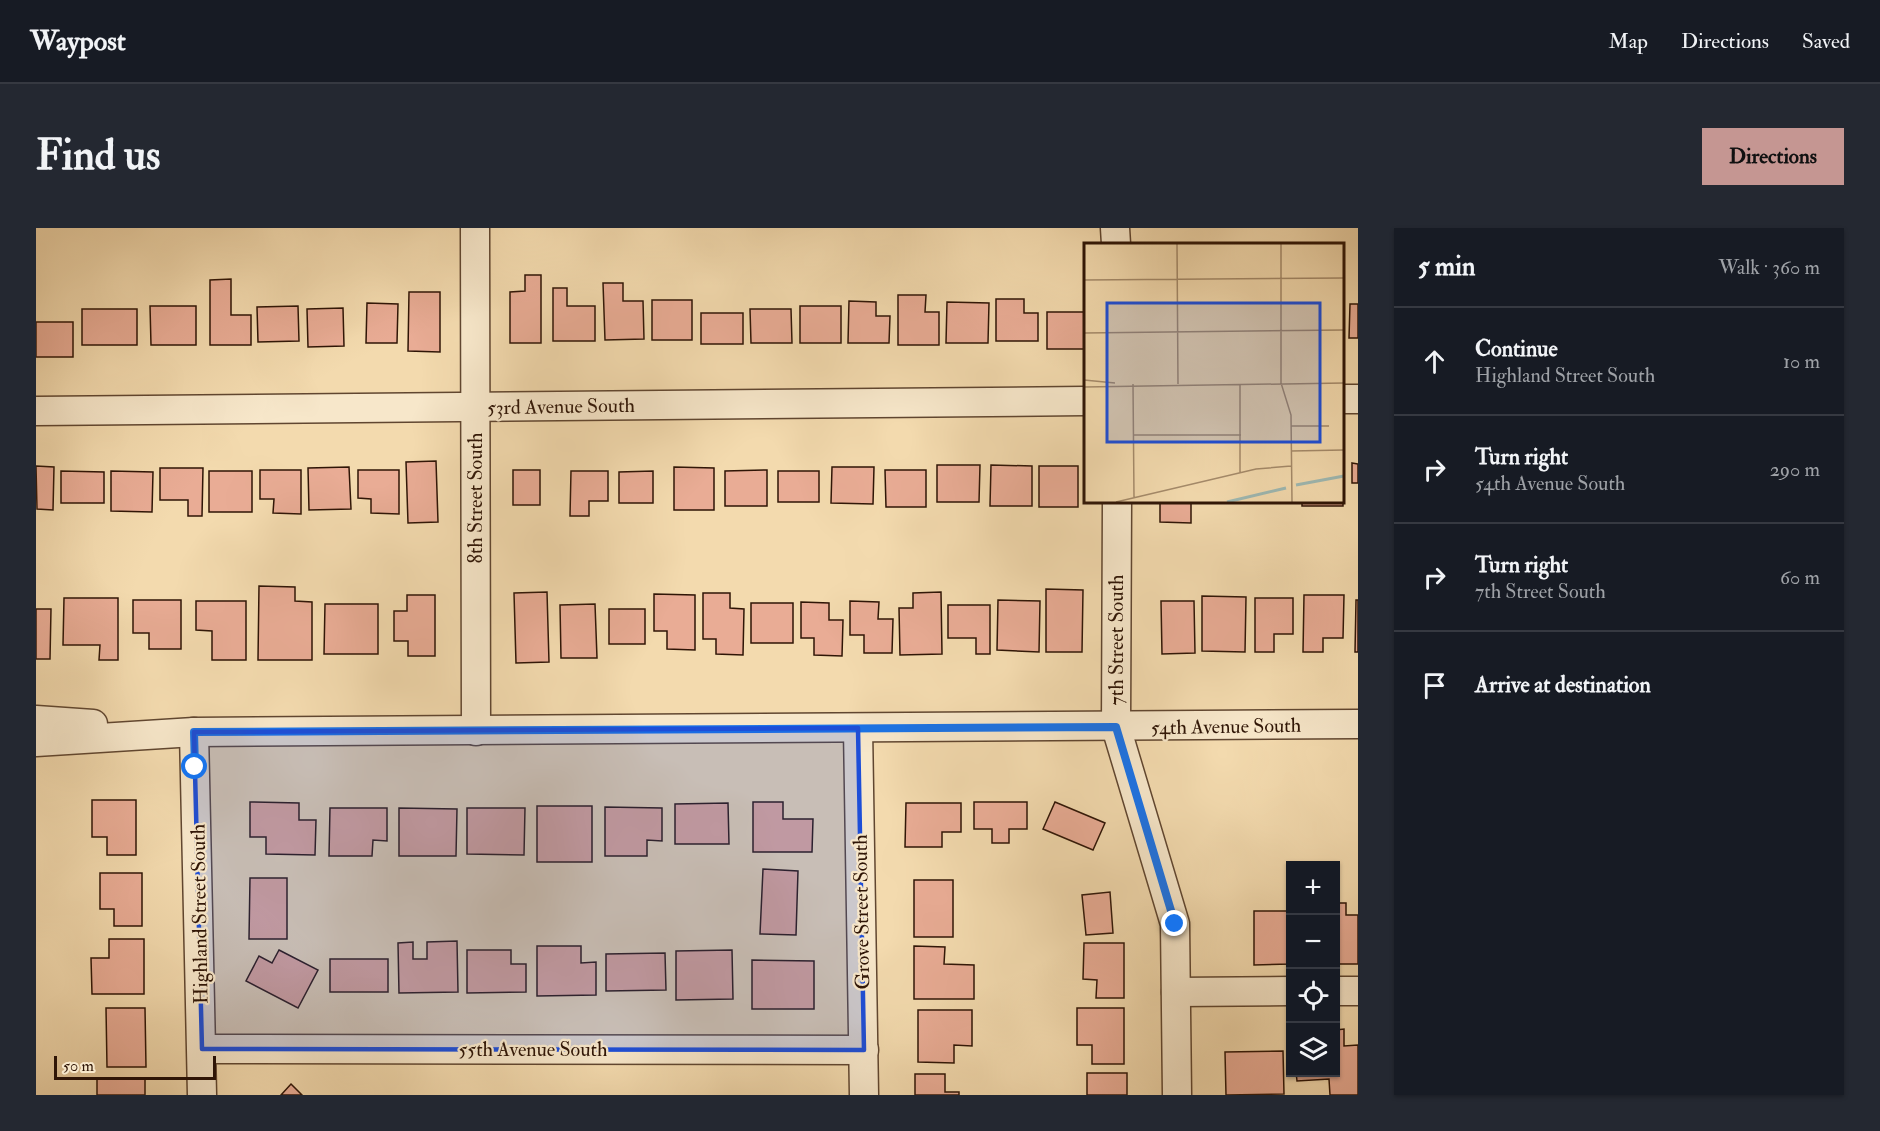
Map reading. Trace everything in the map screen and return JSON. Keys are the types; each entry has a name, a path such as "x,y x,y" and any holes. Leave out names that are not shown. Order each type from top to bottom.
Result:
{"street":[{"name":"8th Street South","path":"475,228 476,731"},
{"path":"1115,228 1116,243"},
{"name":"53rd Avenue South","path":"36,411 1084,401"},
{"name":"7th Street South","path":"1118,502 1116,727 1175,924 1177,1095"},
{"name":"54th Avenue South","path":"36,720 194,732"},
{"name":"54th Avenue South","path":"36,742 194,732 1358,724"},
{"name":"Grove Street South","path":"858,728 864,1095"},
{"name":"Highland Street South","path":"194,732 202,1095"},
{"path":"1176,992 1286,991"},
{"path":"1340,991 1358,991"},
{"name":"55th Avenue South","path":"202,1049 864,1050"}],"highlighted area":[{"path":"858,728 864,1050 202,1049 194,732"}],"building":[{"path":"525,275 541,275 541,343 510,343 510,292 525,291"},
{"path":"231,279 231,315 251,315 251,345 210,345 210,280"},
{"path":"603,283 623,283 623,301 643,301 644,339 605,340"},
{"path":"553,288 567,288 567,306 595,306 595,341 553,341"},
{"path":"409,292 440,292 440,352 408,351"},
{"path":"898,295 926,295 925,312 939,312 939,345 898,345"},
{"path":"996,299 1024,299 1024,313 1038,313 1038,341 996,341"},
{"path":"652,300 692,300 692,340 652,340"},
{"path":"849,301 876,302 876,316 890,316 889,343 848,343"},
{"path":"947,302 989,303 988,343 946,343"},
{"path":"367,303 398,304 397,343 366,343"},
{"path":"1350,304 1358,304 1358,338 1349,338"},
{"path":"150,306 196,306 196,345 151,345"},
{"path":"298,306 299,341 258,342 257,307"},
{"path":"800,306 841,306 841,343 800,343"},
{"path":"343,308 344,346 308,347 307,309"},
{"path":"82,309 137,309 137,345 82,345"},
{"path":"750,309 791,309 792,343 751,343"},
{"path":"1047,312 1084,312 1084,349 1047,349"},
{"path":"701,313 743,313 743,344 701,344"},
{"path":"36,322 73,322 73,357 36,357"},
{"path":"436,461 438,522 408,523 406,462"},
{"path":"1352,463 1358,464 1358,483 1352,483"},
{"path":"937,465 980,465 979,502 937,502"},
{"path":"991,465 1032,466 1032,506 990,506"},
{"path":"36,466 54,467 53,510 37,509"},
{"path":"1039,466 1078,466 1078,507 1039,507"},
{"path":"349,467 351,509 309,510 308,468"},
{"path":"674,467 714,468 714,510 674,510"},
{"path":"832,467 874,467 873,504 831,503"},
{"path":"160,468 203,468 202,516 188,516 188,500 160,500"},
{"path":"260,470 301,470 301,514 273,513 274,499 260,499"},
{"path":"358,470 399,470 399,514 371,513 371,499 358,498"},
{"path":"513,470 540,470 540,505 513,505"},
{"path":"767,470 767,506 725,506 725,471"},
{"path":"885,470 926,470 926,507 886,507"},
{"path":"61,471 104,472 104,503 61,503"},
{"path":"111,471 153,472 152,512 111,511"},
{"path":"209,471 252,471 252,512 209,512"},
{"path":"571,471 608,471 608,501 589,501 589,516 570,516"},
{"path":"653,471 653,503 619,503 619,472"},
{"path":"778,471 819,471 819,502 778,502"},
{"path":"1160,502 1191,502 1191,523 1160,522"},
{"path":"1302,502 1343,502 1343,506 1302,506"},
{"path":"259,586 295,587 295,601 312,602 312,660 258,660"},
{"path":"1046,589 1083,590 1082,652 1046,652"},
{"path":"547,592 549,662 516,663 514,593"},
{"path":"941,592 942,654 900,655 899,608 913,608 913,593"},
{"path":"703,593 730,593 730,608 744,609 743,655 716,654 716,639 703,639"},
{"path":"654,594 695,595 695,650 667,649 667,631 654,631"},
{"path":"407,595 435,595 435,656 408,656 408,641 394,641 394,611 407,611"},
{"path":"1304,595 1344,595 1343,638 1323,638 1323,652 1303,652"},
{"path":"1202,596 1246,597 1245,652 1202,651"},
{"path":"64,598 118,598 118,660 99,660 100,645 63,645"},
{"path":"1255,598 1293,598 1293,634 1274,634 1274,652 1255,652"},
{"path":"133,600 181,600 181,649 149,649 149,633 133,633"},
{"path":"998,600 1040,601 1039,652 997,650"},
{"path":"1356,600 1358,600 1358,652 1355,652"},
{"path":"196,601 246,601 246,660 212,660 212,631 196,630"},
{"path":"850,601 879,602 878,619 893,619 892,653 864,653 864,635 850,635"},
{"path":"1161,601 1194,601 1195,653 1162,654"},
{"path":"801,602 829,603 829,620 843,620 842,656 814,655 814,638 801,638"},
{"path":"751,603 793,603 793,643 751,643"},
{"path":"325,604 378,604 378,654 324,654"},
{"path":"595,604 597,658 561,658 560,605"},
{"path":"948,605 990,605 990,654 976,654 976,638 948,638"},
{"path":"36,609 51,609 50,659 36,659"},
{"path":"609,609 645,609 645,644 609,644"},
{"path":"92,800 136,800 136,855 107,855 107,837 92,837"},
{"path":"250,802 299,803 299,820 316,820 315,855 266,854 266,837 250,837"},
{"path":"753,802 783,802 783,819 813,819 812,852 753,852"},
{"path":"974,802 1027,802 1027,829 1009,829 1009,843 992,843 992,829 974,829"},
{"path":"1055,802 1105,823 1093,850 1043,829"},
{"path":"728,803 729,844 675,844 675,804"},
{"path":"906,803 961,803 961,832 942,832 942,847 905,847"},
{"path":"537,806 592,806 592,862 537,862"},
{"path":"605,807 662,808 662,841 647,840 647,856 605,856"},
{"path":"330,808 387,808 387,841 373,840 372,856 329,856"},
{"path":"399,808 457,809 456,856 399,856"},
{"path":"467,808 525,808 524,855 467,854"},
{"path":"763,869 798,871 796,935 760,934"},
{"path":"100,873 142,873 142,926 114,926 114,909 100,909"},
{"path":"250,878 287,878 287,939 249,939"},
{"path":"914,880 953,880 953,937 914,937"},
{"path":"1110,892 1113,933 1086,935 1082,895"},
{"path":"1340,903 1346,903 1346,915 1358,915 1358,964 1340,964"},
{"path":"1254,911 1286,911 1286,964 1254,965"},
{"path":"109,939 144,939 144,994 92,994 91,958 109,958"},
{"path":"457,941 458,992 399,993 398,943 413,942 413,959 427,959 427,942"},
{"path":"1084,943 1124,943 1124,998 1096,998 1097,980 1083,979"},
{"path":"537,946 581,946 581,963 596,962 596,995 537,996"},
{"path":"914,946 945,947 944,964 974,965 974,999 914,999"},
{"path":"279,950 318,970 298,1008 246,981 259,956 272,963"},
{"path":"467,950 511,950 511,964 526,964 526,992 467,993"},
{"path":"732,950 733,999 676,1000 676,951"},
{"path":"665,953 666,990 606,991 606,954"},
{"path":"330,959 388,959 388,992 330,992"},
{"path":"752,960 814,961 814,1009 752,1009"},
{"path":"106,1008 145,1008 146,1067 107,1067"},
{"path":"1077,1008 1124,1008 1124,1064 1092,1064 1092,1045 1077,1045"},
{"path":"918,1010 972,1010 972,1046 954,1045 954,1063 918,1062"},
{"path":"1344,1029 1344,1046 1358,1045 1358,1095 1330,1095 1329,1079 1297,1081 1297,1077 1340,1077 1340,1030"},
{"path":"1283,1051 1284,1094 1226,1095 1225,1052"},
{"path":"1087,1073 1127,1073 1127,1095 1087,1095"},
{"path":"915,1074 945,1074 945,1092 959,1092 959,1095 915,1095"},
{"path":"97,1078 145,1078 145,1095 97,1095"},
{"path":"291,1084 302,1095 281,1095"}],"route":[{"path":"195,767 194,732 1116,727 1175,924"}]}
